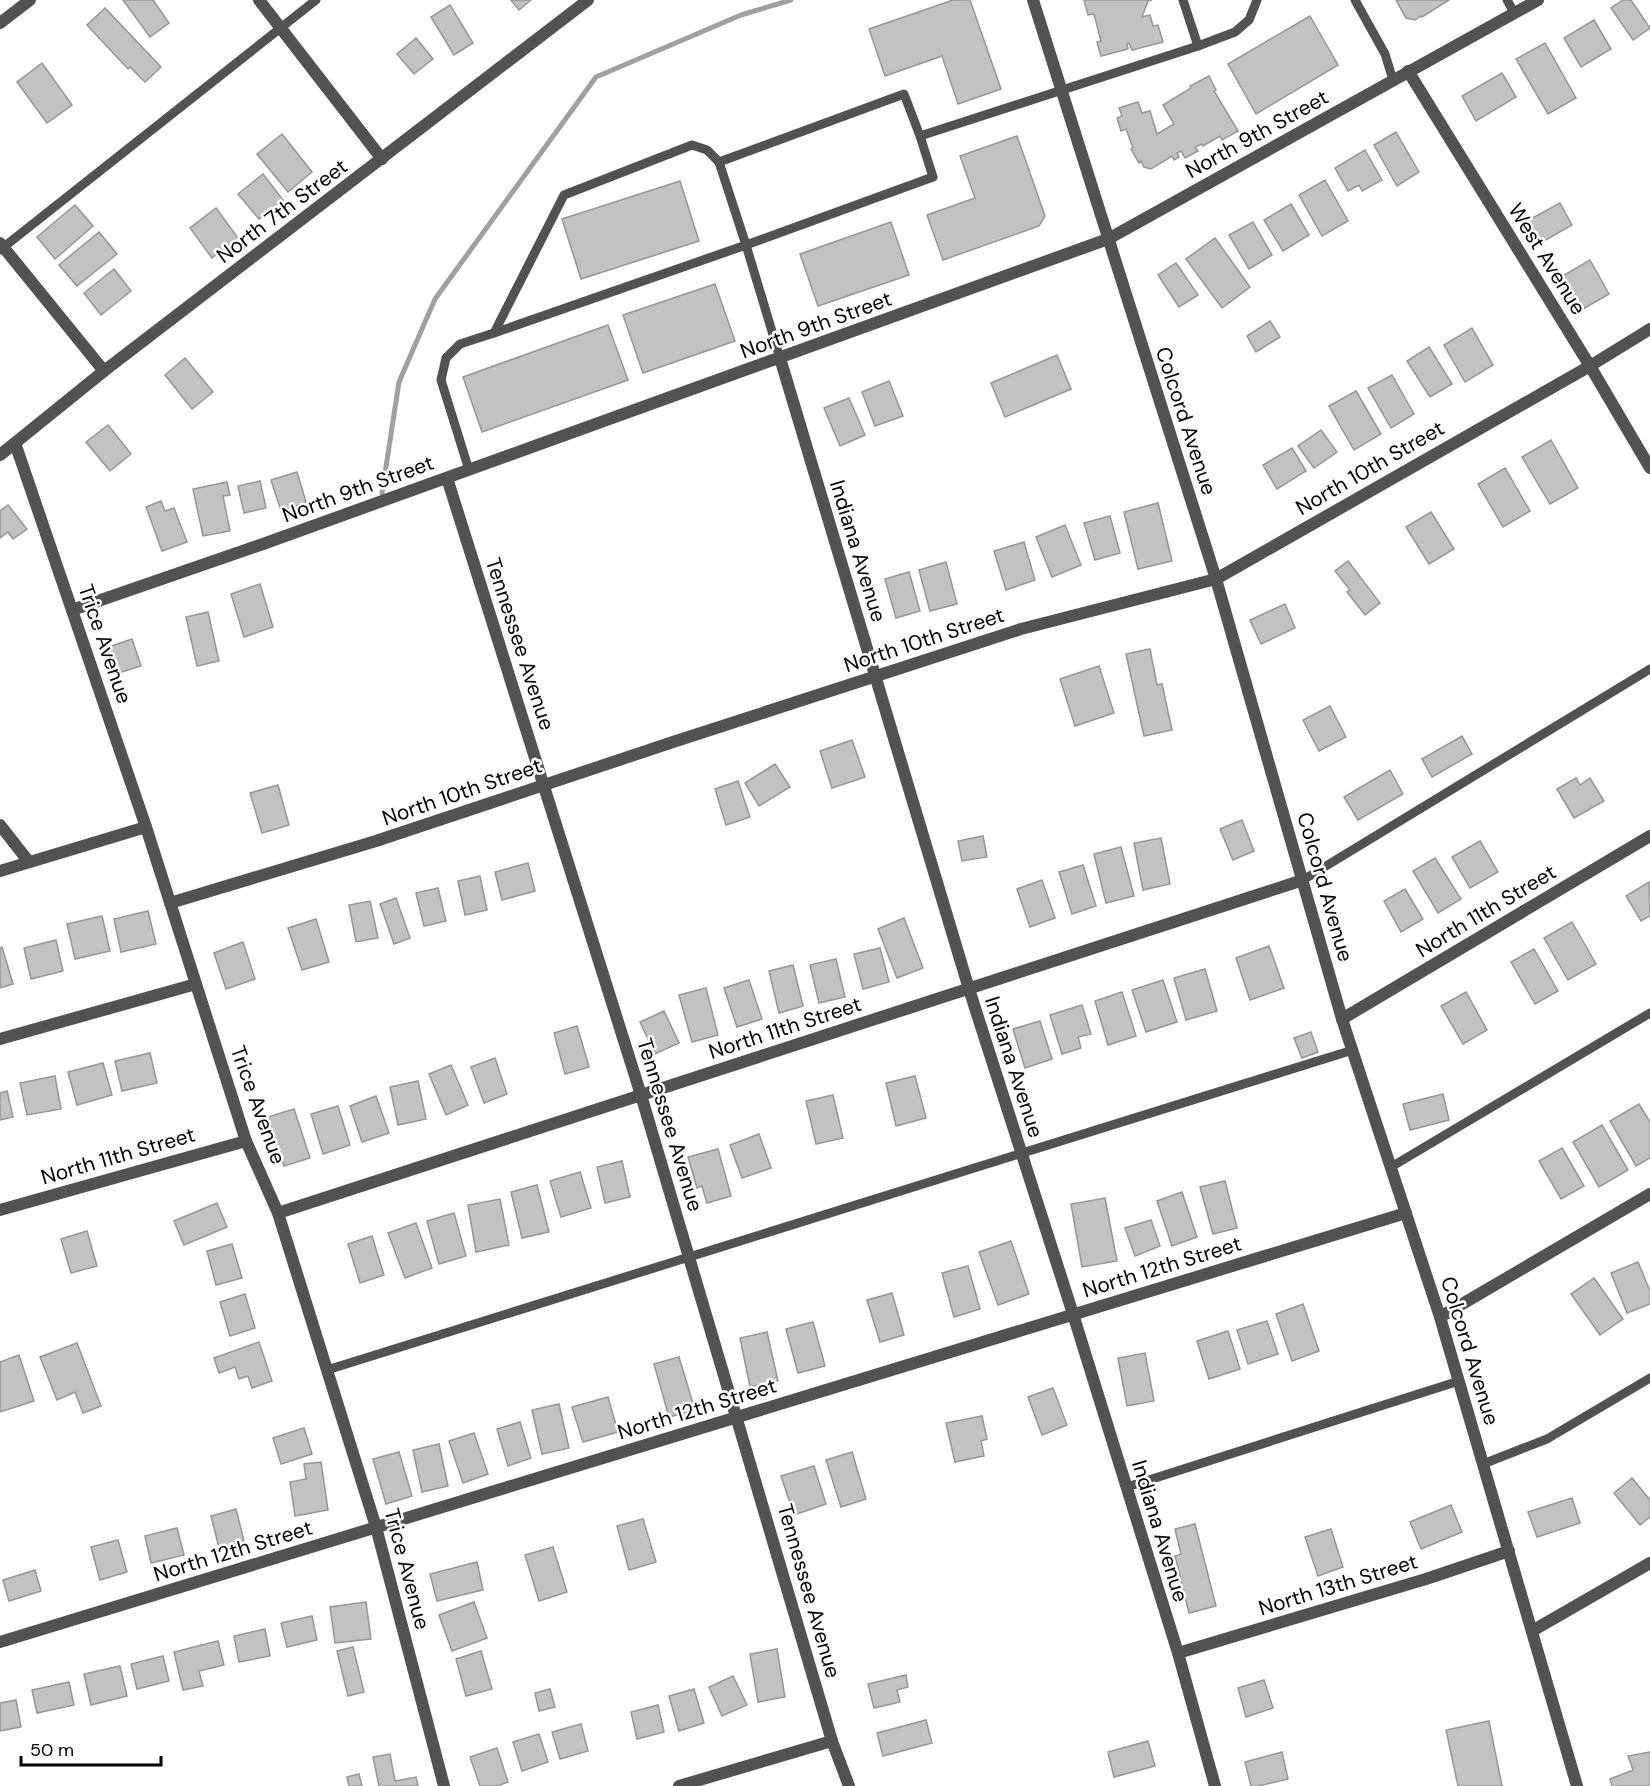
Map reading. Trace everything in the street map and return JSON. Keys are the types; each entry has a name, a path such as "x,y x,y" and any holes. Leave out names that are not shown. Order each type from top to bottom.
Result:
{"street":[{"path":"0,23 30,0"},
{"path":"259,0 382,159"},
{"name":"North 7th Street","path":"0,455 104,371 588,0"},
{"name":"Colcord Avenue","path":"1033,0 1216,579 1342,1019 1440,1317 1577,1786"},
{"name":"North 9th Street","path":"72,610 263,544 1108,239 1538,0"},
{"name":"West Avenue","path":"1408,71 1590,366 1650,468"},
{"path":"1,247 104,371"},
{"name":"North 10th Street","path":"170,903 376,841 1021,629 1216,579 1590,366 1650,329"},
{"name":"Indiana Avenue","path":"780,358 969,989 1074,1314 1178,1653 1215,1786"},
{"name":"Trice Avenue","path":"15,443 146,827 246,1141 279,1213 376,1527 444,1786"},
{"name":"Tennessee Avenue","path":"447,478 641,1095 832,1741 849,1786"},
{"path":"0,825 29,862"},
{"path":"0,871 146,827"},
{"name":"North 11th Street","path":"1342,1019 1650,836"},
{"name":"North 11th Street","path":"279,1213 1303,880"},
{"path":"0,1039 196,984"},
{"name":"North 11th Street","path":"0,1210 246,1141"},
{"path":"1440,1317 1650,1194"},
{"name":"North 12th Street","path":"0,1642 1406,1213"},
{"name":"North 13th Street","path":"1178,1653 1426,1579 1509,1551"},
{"path":"1532,1632 1650,1563"},
{"path":"680,1786 832,1741"}],"lane":[{"path":"1,247 316,0"},
{"path":"1183,0 1198,46"},
{"path":"920,136 1235,32 1249,20 1257,0"},
{"path":"1355,0 1385,54 1393,80"},
{"path":"1507,0 1515,14"},
{"path":"469,470 441,380 446,358 460,344 746,245 933,177 904,94 719,162"},
{"path":"494,333 564,195 692,145 707,150 719,162 780,358"},
{"path":"1303,880 1650,669"},
{"path":"1391,1167 1650,1013"},
{"path":"327,1370 690,1259 1353,1050"},
{"path":"1483,1464 1547,1439 1650,1377"},
{"path":"1126,1487 1459,1381"}],"building":[{"path":"123,0 153,0 169,23 150,37"},
{"path":"511,0 531,0 519,10"},
{"path":"953,0 970,0 1001,89 958,104 942,56 885,76 869,29"},
{"path":"1084,0 1152,0 1148,1 1142,17 1150,15 1153,26 1158,25 1163,42 1132,50 1129,43 1127,44 1128,49 1101,56 1097,42 1101,41 1094,14 1088,15"},
{"path":"1396,0 1449,0 1415,20 1406,18"},
{"path":"1623,0 1631,0 1650,28 1633,40 1611,8"},
{"path":"450,5 473,43 454,55 431,17"},
{"path":"105,8 161,67 145,82 130,67 128,69 87,25"},
{"path":"1310,16 1338,65 1256,114 1228,64"},
{"path":"1594,20 1611,49 1581,67 1564,38"},
{"path":"416,38 433,59 414,74 397,54"},
{"path":"1545,43 1576,98 1548,114 1516,59"},
{"path":"42,63 72,105 47,123 17,82"},
{"path":"1502,73 1516,97 1476,121 1462,96"},
{"path":"1209,76 1216,90 1214,91 1238,131 1222,140 1220,136 1203,146 1202,144 1195,147 1198,151 1185,158 1181,151 1177,153 1179,157 1174,160 1172,156 1151,169 1144,167 1131,149 1133,148 1126,129 1121,131 1117,118 1122,116 1119,108 1138,102 1142,113 1150,111 1157,134 1174,124 1163,105"},
{"path":"1396,132 1419,172 1397,186 1374,145"},
{"path":"282,134 312,172 288,192 257,154"},
{"path":"1017,136 1045,216 1039,226 943,260 927,215 975,198 960,156"},
{"path":"1365,150 1382,180 1362,191 1359,185 1348,191 1335,168"},
{"path":"263,174 283,200 259,219 238,194"},
{"path":"1325,180 1348,221 1322,236 1299,195"},
{"path":"680,181 699,241 581,279 562,219"},
{"path":"1560,203 1572,225 1537,245 1525,222"},
{"path":"1291,204 1309,235 1283,251 1264,220"},
{"path":"75,205 93,226 55,259 37,237"},
{"path":"216,208 238,238 212,258 190,228"},
{"path":"891,222 909,275 818,306 800,254"},
{"path":"1253,222 1272,255 1249,269 1229,235"},
{"path":"99,232 117,254 77,286 59,265"},
{"path":"1215,238 1250,287 1222,308 1186,259"},
{"path":"1590,260 1609,294 1578,312 1559,278"},
{"path":"1176,263 1198,295 1179,307 1158,275"},
{"path":"114,269 131,291 101,315 84,293"},
{"path":"715,284 735,341 643,373 623,315"},
{"path":"1270,321 1280,337 1256,352 1247,336"},
{"path":"608,325 628,380 482,432 463,377"},
{"path":"1472,328 1493,365 1465,382 1444,345"},
{"path":"1429,347 1452,384 1430,397 1407,361"},
{"path":"1057,355 1071,389 1005,417 991,383"},
{"path":"185,358 213,392 192,409 165,375"},
{"path":"1392,375 1414,414 1391,428 1368,388"},
{"path":"889,381 903,416 875,426 862,392"},
{"path":"1356,391 1381,434 1354,450 1329,406"},
{"path":"849,398 865,435 840,446 824,408"},
{"path":"108,425 131,454 110,471 86,442"},
{"path":"1321,430 1337,452 1314,468 1298,446"},
{"path":"1551,440 1578,488 1550,504 1522,457"},
{"path":"1292,448 1306,471 1277,489 1263,465"},
{"path":"1505,468 1530,511 1503,527 1478,484"},
{"path":"297,472 306,502 281,511 271,480"},
{"path":"260,481 266,508 244,513 238,486"},
{"path":"227,482 230,495 223,496 230,531 203,536 193,489"},
{"path":"161,501 165,511 174,508 187,542 162,551 146,507"},
{"path":"1158,503 1172,561 1138,569 1124,512"},
{"path":"8,505 27,529 13,539 8,532 0,538 0,511"},
{"path":"1431,512 1454,549 1429,564 1406,527"},
{"path":"1110,516 1120,553 1095,560 1084,523"},
{"path":"1065,525 1081,565 1052,577 1036,537"},
{"path":"1024,542 1035,580 1006,590 994,551"},
{"path":"1348,561 1380,603 1365,615 1347,592 1350,590 1335,571"},
{"path":"946,562 957,604 930,611 919,570"},
{"path":"909,572 920,611 896,618 885,579"},
{"path":"260,584 273,627 244,637 231,594"},
{"path":"1285,604 1295,628 1261,644 1250,620"},
{"path":"208,612 219,661 197,666 186,617"},
{"path":"132,639 141,666 115,674 106,648"},
{"path":"1150,649 1157,685 1162,684 1172,730 1144,736 1126,654"},
{"path":"1099,666 1114,713 1075,726 1060,679"},
{"path":"1330,706 1346,737 1319,751 1303,720"},
{"path":"1462,736 1472,754 1432,777 1422,759"},
{"path":"852,740 865,777 832,788 820,751"},
{"path":"775,764 790,787 759,806 745,783"},
{"path":"1390,770 1403,794 1358,820 1344,797"},
{"path":"1576,778 1580,785 1590,778 1604,801 1574,818 1557,789"},
{"path":"738,781 750,817 726,825 715,789"},
{"path":"278,785 289,825 262,833 250,793"},
{"path":"1242,820 1254,851 1233,860 1220,829"},
{"path":"983,836 987,857 962,861 958,841"},
{"path":"1161,838 1170,884 1143,890 1134,843"},
{"path":"1480,841 1498,872 1470,888 1452,857"},
{"path":"1121,847 1134,896 1106,903 1094,854"},
{"path":"1435,858 1461,899 1438,913 1413,871"},
{"path":"528,863 535,891 502,900 495,872"},
{"path":"1083,865 1096,906 1072,914 1059,872"},
{"path":"480,876 487,910 465,915 458,881"},
{"path":"1042,880 1055,918 1030,927 1017,889"},
{"path":"1649,882 1650,916 1641,921 1626,896"},
{"path":"438,888 446,921 424,926 416,893"},
{"path":"1405,889 1423,919 1401,932 1384,901"},
{"path":"396,898 410,938 394,944 380,904"},
{"path":"370,901 378,938 356,942 349,905"},
{"path":"148,911 156,944 121,952 114,919"},
{"path":"102,916 110,951 75,959 67,924"},
{"path":"904,918 923,968 897,978 878,929"},
{"path":"316,919 329,962 302,970 288,928"},
{"path":"1572,922 1596,964 1568,980 1544,938"},
{"path":"56,940 63,971 31,979 24,948"},
{"path":"243,942 255,979 226,989 214,953"},
{"path":"1269,946 1284,988 1250,1000 1236,958"},
{"path":"2,947 13,984 0,988 0,948"},
{"path":"880,948 889,982 863,989 854,954"},
{"path":"1534,949 1558,991 1535,1004 1511,962"},
{"path":"836,959 845,997 819,1003 810,965"},
{"path":"793,965 803,1006 779,1013 769,971"},
{"path":"1205,969 1217,1011 1186,1020 1174,978"},
{"path":"749,980 762,1019 737,1027 724,988"},
{"path":"1163,980 1177,1022 1146,1032 1132,990"},
{"path":"706,988 718,1035 692,1042 679,995"},
{"path":"1122,992 1136,1036 1108,1045 1095,1001"},
{"path":"1466,992 1487,1030 1463,1044 1441,1006"},
{"path":"1082,1005 1091,1034 1078,1037 1081,1048 1062,1054 1050,1015"},
{"path":"664,1011 679,1043 655,1054 640,1022"},
{"path":"1040,1021 1052,1059 1025,1068 1013,1029"},
{"path":"577,1026 589,1067 565,1074 554,1033"},
{"path":"1311,1032 1318,1052 1302,1058 1294,1038"},
{"path":"150,1053 157,1083 122,1091 115,1061"},
{"path":"495,1058 507,1094 484,1103 471,1067"},
{"path":"103,1063 112,1095 77,1105 68,1072"},
{"path":"451,1065 468,1105 446,1115 429,1074"},
{"path":"55,1076 61,1109 27,1115 20,1083"},
{"path":"915,1076 926,1118 896,1126 886,1083"},
{"path":"418,1081 426,1119 398,1125 390,1087"},
{"path":"7,1091 13,1117 0,1120 0,1093"},
{"path":"1443,1094 1449,1120 1410,1130 1403,1104"},
{"path":"833,1095 843,1138 816,1144 806,1101"},
{"path":"376,1096 389,1133 362,1142 350,1106"},
{"path":"1639,1104 1650,1122 1650,1158 1636,1166 1610,1121"},
{"path":"338,1106 350,1145 323,1154 311,1114"},
{"path":"294,1109 310,1158 284,1166 268,1117"},
{"path":"1602,1125 1628,1170 1599,1187 1573,1142"},
{"path":"759,1134 771,1168 742,1178 730,1145"},
{"path":"1562,1148 1584,1186 1561,1199 1539,1161"},
{"path":"718,1149 731,1196 707,1203 702,1186 697,1188 688,1157"},
{"path":"622,1161 630,1197 605,1203 597,1167"},
{"path":"580,1172 591,1208 561,1217 550,1181"},
{"path":"1225,1181 1237,1228 1213,1234 1200,1187"},
{"path":"537,1185 549,1232 522,1238 511,1192"},
{"path":"1182,1192 1197,1237 1172,1246 1157,1201"},
{"path":"1105,1198 1117,1261 1082,1267 1071,1204"},
{"path":"500,1199 509,1245 476,1252 468,1205"},
{"path":"217,1203 227,1227 184,1245 174,1221"},
{"path":"454,1213 466,1256 439,1264 427,1221"},
{"path":"1151,1220 1160,1246 1135,1256 1125,1228"},
{"path":"416,1223 432,1268 405,1278 388,1233"},
{"path":"87,1231 97,1266 71,1273 61,1239"},
{"path":"372,1236 384,1275 360,1283 348,1244"},
{"path":"1011,1241 1029,1294 998,1305 979,1252"},
{"path":"232,1244 242,1278 216,1285 207,1251"},
{"path":"1638,1262 1650,1291 1650,1304 1627,1313 1611,1273"},
{"path":"968,1266 980,1309 954,1317 942,1273"},
{"path":"1594,1278 1623,1319 1600,1335 1571,1294"},
{"path":"892,1293 904,1335 880,1342 867,1300"},
{"path":"245,1294 255,1328 230,1336 220,1302"},
{"path":"1303,1304 1319,1351 1292,1361 1276,1314"},
{"path":"1267,1321 1278,1354 1248,1364 1237,1330"},
{"path":"813,1322 825,1366 798,1373 786,1329"},
{"path":"1228,1331 1240,1369 1209,1379 1197,1341"},
{"path":"767,1332 778,1381 750,1387 740,1338"},
{"path":"259,1342 272,1381 252,1388 248,1376 239,1379 235,1367 219,1373 214,1358"},
{"path":"77,1343 101,1406 83,1413 75,1392 57,1400 40,1357"},
{"path":"1145,1353 1154,1401 1127,1406 1118,1358"},
{"path":"19,1355 34,1401 0,1412 0,1362"},
{"path":"679,1357 695,1410 669,1417 654,1364"},
{"path":"1053,1388 1067,1425 1042,1435 1028,1397"},
{"path":"608,1397 618,1432 583,1442 572,1407"},
{"path":"559,1404 569,1448 542,1454 532,1410"},
{"path":"982,1416 987,1439 981,1441 984,1456 955,1462 946,1423"},
{"path":"520,1422 531,1458 508,1466 497,1429"},
{"path":"304,1428 312,1454 281,1464 273,1438"},
{"path":"474,1433 488,1474 463,1483 449,1441"},
{"path":"439,1444 448,1486 422,1492 413,1450"},
{"path":"399,1452 412,1496 386,1504 373,1459"},
{"path":"852,1452 866,1499 841,1507 826,1460"},
{"path":"321,1462 328,1510 295,1516 290,1482 306,1479 304,1464"},
{"path":"814,1466 826,1504 794,1515 781,1476"},
{"path":"1632,1478 1650,1500 1650,1517 1640,1525 1614,1493"},
{"path":"1572,1498 1580,1523 1537,1537 1528,1512"},
{"path":"1451,1505 1462,1532 1421,1549 1410,1522"},
{"path":"236,1509 244,1541 219,1548 211,1516"},
{"path":"643,1519 656,1562 629,1570 617,1526"},
{"path":"1195,1524 1216,1606 1189,1613 1175,1556 1181,1554 1175,1529"},
{"path":"177,1528 184,1555 151,1563 145,1536"},
{"path":"1331,1529 1343,1567 1318,1576 1305,1537"},
{"path":"118,1540 127,1572 100,1580 91,1547"},
{"path":"553,1547 567,1592 539,1601 525,1555"},
{"path":"477,1562 483,1590 437,1601 430,1574"},
{"path":"35,1570 41,1591 9,1601 3,1580"},
{"path":"366,1602 371,1639 335,1643 330,1607"},
{"path":"474,1602 487,1638 452,1651 439,1615"},
{"path":"312,1616 317,1640 287,1647 281,1623"},
{"path":"265,1629 270,1656 239,1662 234,1636"},
{"path":"218,1641 224,1665 199,1671 203,1686 183,1690 174,1652"},
{"path":"353,1647 364,1692 348,1696 337,1651"},
{"path":"777,1649 785,1697 758,1702 750,1654"},
{"path":"481,1651 492,1689 466,1696 456,1659"},
{"path":"163,1656 169,1681 137,1689 131,1664"},
{"path":"120,1666 127,1696 91,1705 84,1674"},
{"path":"906,1675 908,1687 897,1690 900,1702 874,1708 868,1684"},
{"path":"733,1676 747,1705 722,1716 709,1687"},
{"path":"1264,1680 1273,1708 1246,1717 1238,1688"},
{"path":"69,1682 74,1705 37,1713 32,1690"},
{"path":"550,1689 555,1707 539,1711 535,1693"},
{"path":"694,1689 704,1723 679,1731 669,1696"},
{"path":"16,1700 21,1727 0,1731 0,1703"},
{"path":"658,1705 664,1732 637,1739 631,1712"},
{"path":"926,1720 932,1743 883,1756 877,1733"},
{"path":"1489,1721 1502,1786 1458,1786 1446,1730"},
{"path":"581,1724 588,1751 560,1759 552,1732"},
{"path":"539,1734 548,1762 522,1771 513,1742"},
{"path":"1148,1741 1155,1766 1114,1777 1108,1752"},
{"path":"497,1748 508,1782 497,1786 480,1786 470,1757"},
{"path":"1282,1752 1288,1779 1251,1786 1245,1762"},
{"path":"1650,1752 1650,1786 1612,1786 1610,1779 1633,1770 1628,1756"},
{"path":"390,1754 395,1781 416,1777 418,1786 379,1786 373,1757"},
{"path":"359,1774 362,1786 349,1786 347,1777"}],"waterway":[{"path":"382,493 399,382 435,299 596,77 741,15 791,0"}]}
